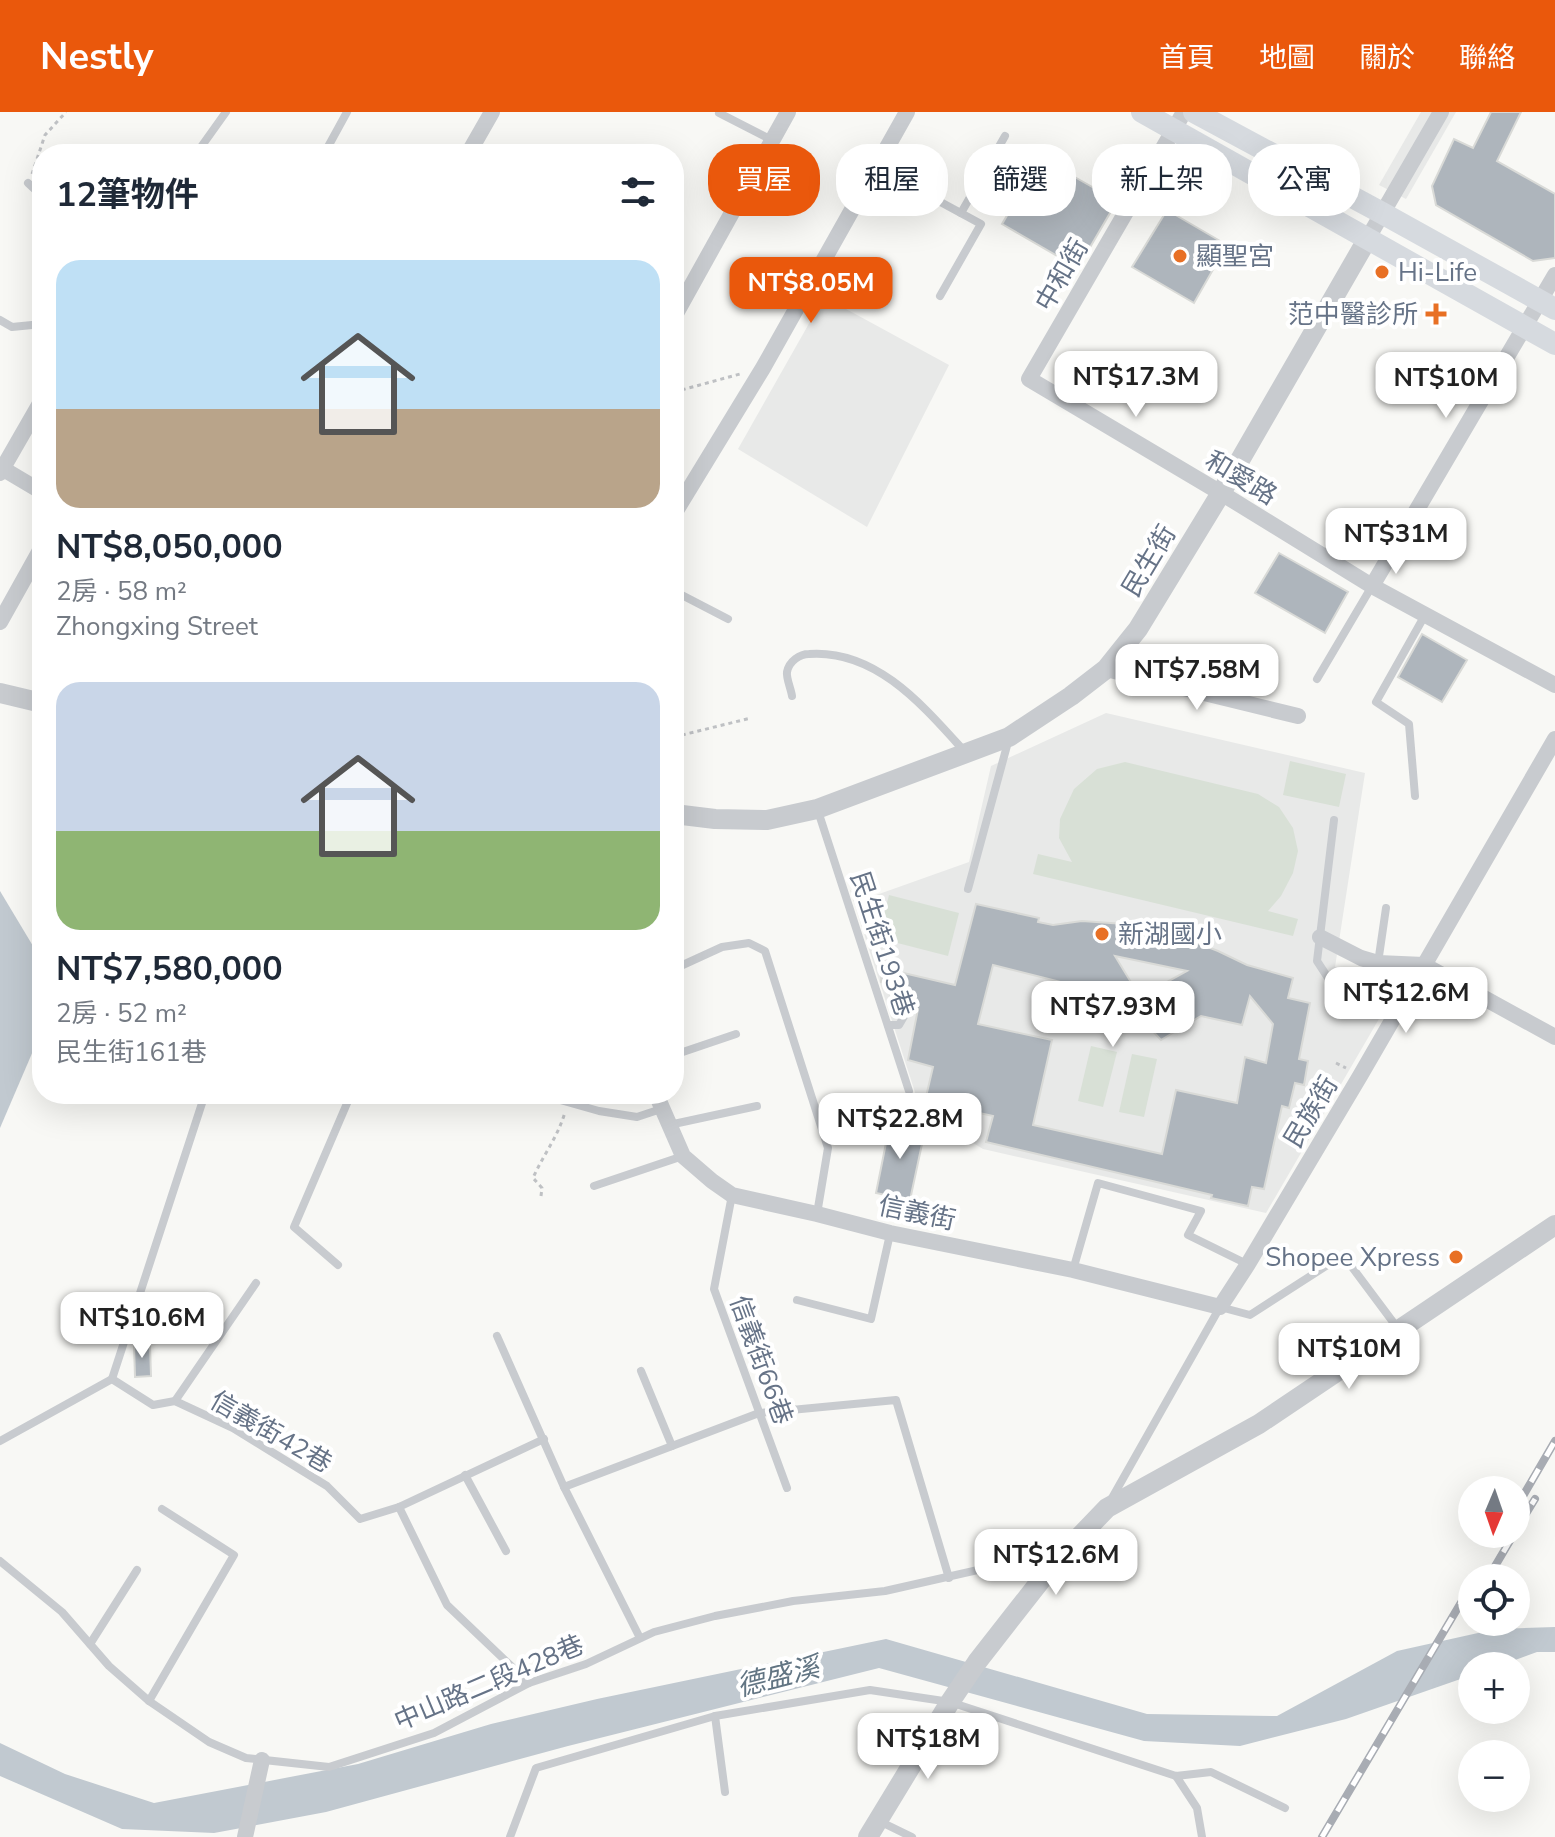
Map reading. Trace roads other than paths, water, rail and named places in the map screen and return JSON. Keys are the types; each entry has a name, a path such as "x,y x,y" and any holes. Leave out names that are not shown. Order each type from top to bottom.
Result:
{"main road":[{"path":"1142,112 1179,121 1368,238 1555,344"},
{"path":"1194,112 1548,305"}],"street":[{"path":"474,144 492,112"},
{"path":"684,285 788,112"},
{"path":"889,144 907,112"},
{"name":"民生街","path":"684,815 767,820 817,809 1009,737 1106,669 1138,629 1221,493 1441,112"},
{"name":"中和街","path":"1029,379 1179,121"},
{"path":"684,485 763,368 848,216"},
{"path":"1372,586 1525,327 1548,305 1555,275"},
{"name":"和愛路","path":"1029,379 1372,586 1555,685"},
{"path":"32,417 1,470 32,487"},
{"path":"0,622 32,565"},
{"path":"1106,669 1298,716"},
{"path":"0,693 32,701"},
{"name":"民族街","path":"1220,1307 1360,1076 1555,739"},
{"path":"1320,937 1378,963 1424,965 1555,1037"},
{"name":"信義街","path":"662,1109 683,1156 732,1195 890,1233 1073,1270 1220,1307"},
{"path":"873,1829 977,1662 1056,1561 1107,1508 1259,1424 1555,1225"},
{"path":"245,1837 260,1768"}],"lane":[{"path":"203,144 226,112"},
{"path":"329,144 347,112"},
{"path":"719,113 773,140"},
{"path":"961,213 1005,136"},
{"path":"28,183 32,187"},
{"path":"940,296 981,224 948,206"},
{"path":"0,320 12,327 32,325"},
{"path":"1317,679 1372,586"},
{"path":"684,596 728,619"},
{"path":"1415,796 1409,724 1376,702 1425,615"},
{"path":"792,696 787,672 793,660 802,654 848,659 875,670 903,688 966,753"},
{"path":"968,889 1009,737"},
{"name":"民生街193巷","path":"817,809 909,1091"},
{"path":"1334,820 1317,961 1347,1007"},
{"path":"1378,963 1386,908"},
{"path":"684,964 722,947 749,943 765,951 828,1148 817,1214"},
{"path":"888,1025 899,1025 906,1013"},
{"path":"684,1052 736,1034"},
{"path":"0,1441 112,1379 202,1104"},
{"path":"338,1265 294,1227 347,1104"},
{"path":"577,1104 637,1117 662,1109 757,1106"},
{"path":"594,1186 683,1156"},
{"path":"1073,1270 1098,1183 1201,1211 1188,1235 1248,1264"},
{"name":"信義街66巷","path":"732,1195 714,1289 787,1488"},
{"path":"797,1300 871,1319 890,1233"},
{"path":"1220,1307 1250,1315 1343,1255 1400,1331"},
{"path":"175,1401 256,1283"},
{"name":"民族街","path":"1107,1508 1220,1307"},
{"path":"497,1336 564,1487 640,1638"},
{"path":"641,1371 672,1446"},
{"name":"信義街42巷","path":"112,1379 153,1405 175,1401 233,1428 327,1486 360,1519 399,1507"},
{"path":"564,1487 759,1413 896,1400 949,1578"},
{"path":"529,1683 447,1605 399,1507 544,1439"},
{"path":"465,1475 506,1551"},
{"path":"149,1701 234,1555 162,1509"},
{"name":"中山路二段428巷","path":"0,1561 62,1612 109,1666 149,1701 209,1742 246,1758 260,1768 329,1767 434,1733 529,1683 586,1664 654,1632 715,1616 793,1601 885,1591 1018,1561 1056,1561"},
{"path":"90,1644 137,1570"},
{"path":"510,1837 536,1768 715,1716 870,1690 950,1702 1176,1776 1211,1772 1285,1808"},
{"path":"715,1716 725,1792"},
{"path":"1176,1776 1197,1808 1202,1837"},
{"path":"873,1829 912,1837"}],"water":[{"path":"0,891 32,944 32,1053 0,1128"},
{"name":"德盛溪","path":"1555,1627 1555,1652 1530,1655 1530,1652 1458,1652 1458,1680 1346,1719 1240,1746 1144,1741 879,1668 568,1746 326,1812 214,1833 122,1829 0,1776 0,1743 65,1774 154,1803 358,1764 491,1724 886,1639 1147,1714 1277,1716 1397,1651 1464,1636 1530,1636 1530,1628"}],"railway":[{"path":"1530,1484 1555,1441"},
{"path":"1530,1507 1535,1499"},
{"path":"1496,1564 1506,1548"},
{"path":"1322,1837 1458,1608"}],"place":[{"name":"顯聖宮","path":"1180,256"},
{"name":"Hi-Life","path":"1382,272"},
{"name":"范中醫診所","path":"1436,314"},
{"name":"新湖國小","path":"1102,934"},
{"name":"Shopee Xpress","path":"1456,1257"}]}
